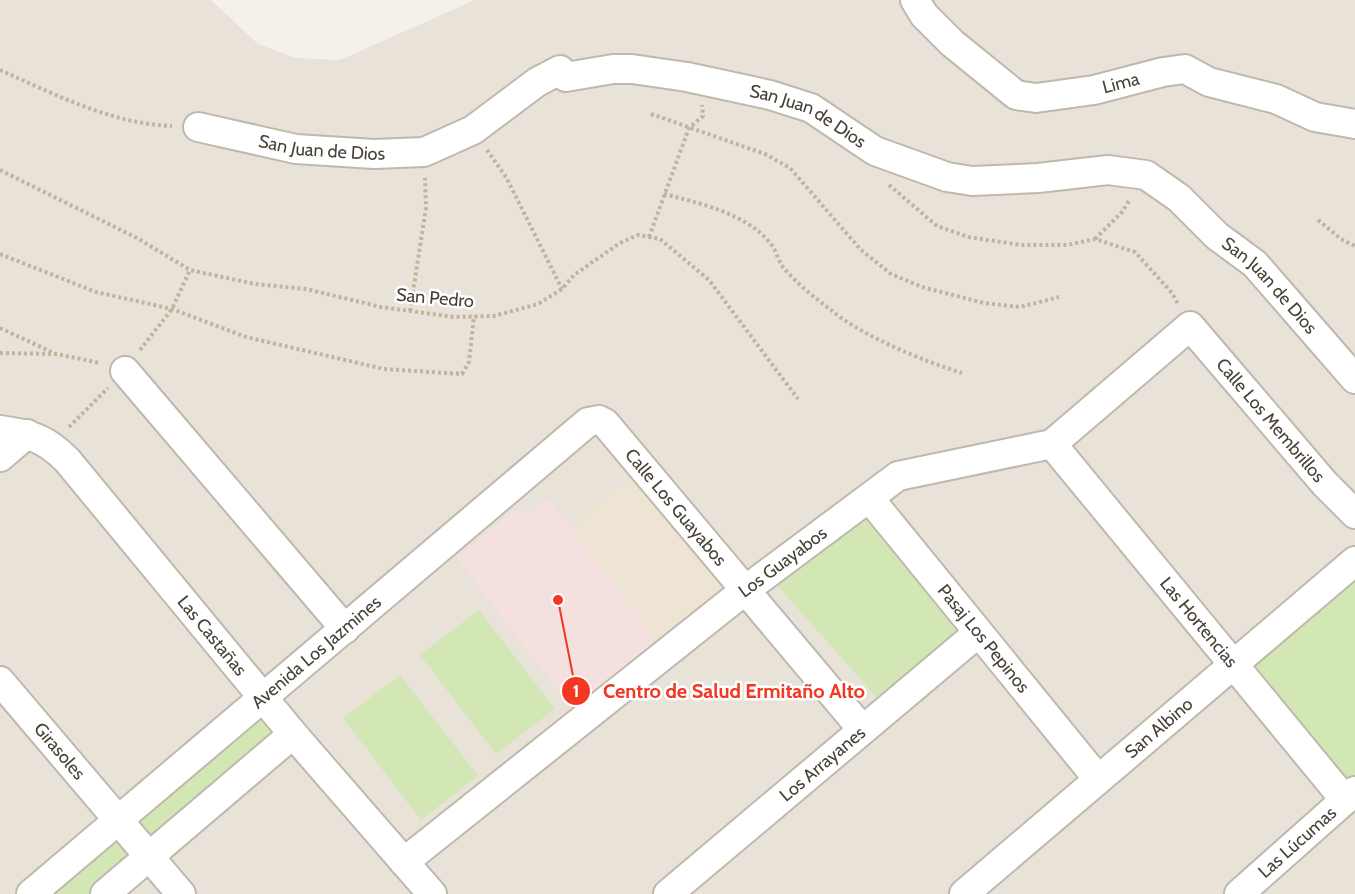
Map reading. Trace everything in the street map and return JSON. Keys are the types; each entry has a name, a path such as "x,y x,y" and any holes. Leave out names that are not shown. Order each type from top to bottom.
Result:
{"street":[{"name":"Lima","path":"915,0 924,15 952,44 1016,95 1036,98 1094,90 1163,72 1185,69 1209,82 1276,99 1315,117 1355,124"},
{"name":"San Juan de Dios","path":"198,127 296,149 374,154 424,152 473,130 537,82 560,70 566,77 613,69 632,69 745,89 811,108 875,151 946,177 972,181 1038,178 1108,170 1146,175 1179,198 1217,236 1255,264 1355,379"},
{"name":"Los Guayabos","path":"404,862 744,591 898,476 1052,444 1190,326"},
{"name":"Calle Los Membrillos","path":"1190,326 1325,484 1355,514"},
{"path":"125,371 345,629"},
{"name":"Avenida Los Jazmines","path":"31,894 264,699 588,422 600,420 605,423"},
{"name":"Calle Los Guayabos","path":"605,423 862,729"},
{"path":"0,457 14,432"},
{"name":"Las Castañas","path":"14,432 52,445 67,460 293,734 432,894"},
{"name":"Las Hortencias","path":"1052,444 1233,663 1350,796"},
{"name":"Pasaj Los Pepinos","path":"870,499 1098,779"},
{"name":"San Albino","path":"964,894 1355,561"},
{"name":"Los Arrayanes","path":"668,894 978,633"},
{"name":"Girasoles","path":"0,681 120,819 181,894"},
{"path":"105,894 293,734"},
{"name":"Las Lúcumas","path":"1239,894 1350,796"}],"path":[{"path":"0,70 87,108 123,119 165,126 198,127"},
{"path":"651,114 765,154 790,168 861,250 891,274 932,290 984,303 1020,307 1059,297"},
{"path":"689,128 649,237 660,239 709,280 742,320 798,399"},
{"path":"473,130 506,177 562,289"},
{"path":"875,151 890,188 937,226 968,237 1021,245 1067,245 1095,238 1122,212 1146,175"},
{"path":"410,311 426,208 424,152"},
{"name":"San Pedro","path":"0,170 137,238 190,270 255,284 306,289 410,311 454,317 494,316 538,304 562,289 574,275 620,243 638,235 649,237"},
{"path":"663,194 703,204 751,228 770,243 783,267 833,312 866,332 933,364 962,373"},
{"path":"1318,220 1341,239 1355,246"},
{"path":"1095,238 1135,252 1172,293 1190,326"},
{"path":"0,254 96,292 172,309 246,337 384,369 462,374 469,362 474,316"},
{"path":"0,328 57,354 125,371"},
{"path":"0,353 57,354"}],"shaded area":[{"path":"0,0 211,0 258,44 295,58 340,60 475,0 1355,0 1355,894 0,894"},
{"path":"639,470 730,583 659,643 571,528"},
{"path":"548,498 659,643 572,709 457,558 513,510 529,515"}],"green space":[{"path":"871,514 967,629 880,701 777,585"},
{"path":"1355,571 1355,782 1347,789 1247,663"},
{"path":"479,610 555,709 496,754 420,655"},
{"path":"400,675 478,776 421,820 343,718"},
{"path":"264,699 293,734 105,894 31,894"}],"place":[{"name":"Centro de Salud Ermitaño Alto","path":"558,600"}]}
